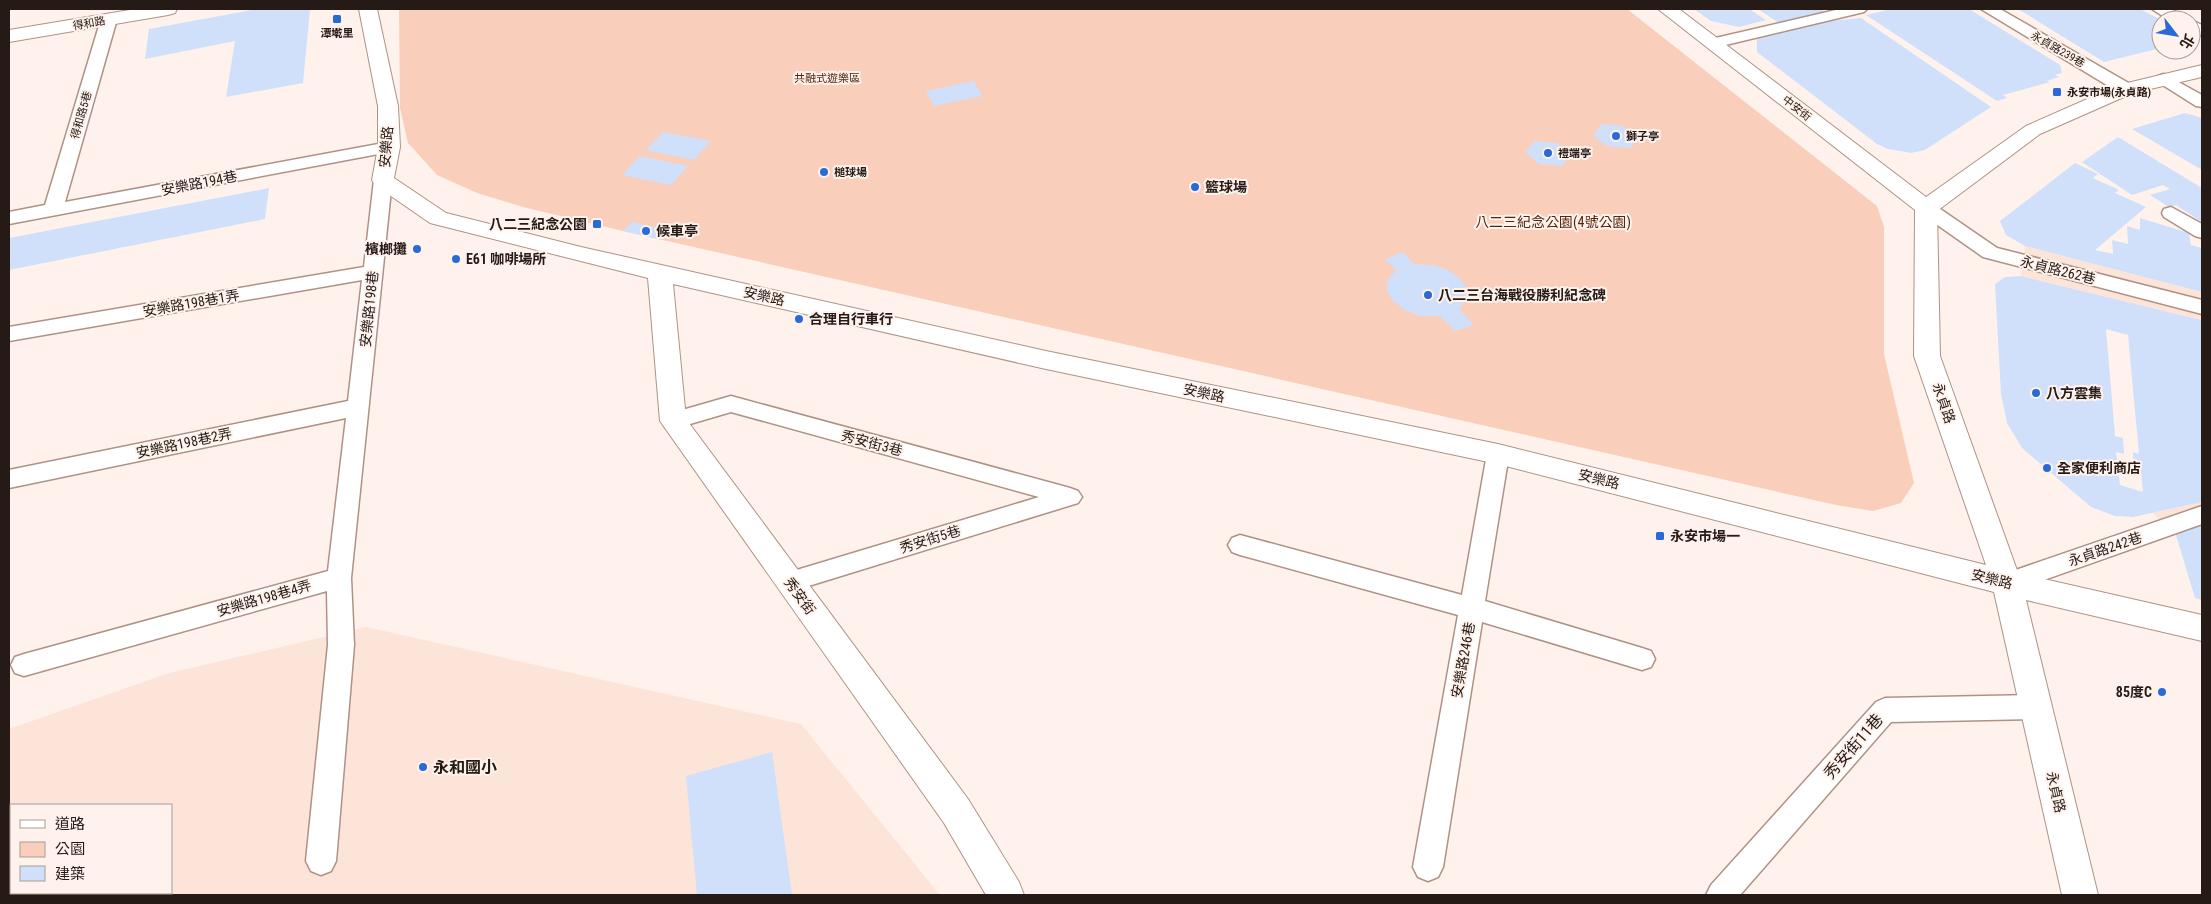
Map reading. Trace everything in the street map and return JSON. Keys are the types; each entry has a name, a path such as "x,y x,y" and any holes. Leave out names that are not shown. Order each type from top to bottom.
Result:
{"street":[{"name":"得和路","path":"9,36 168,9"},
{"name":"安樂路","path":"368,9 388,106 389,147 383,180 438,218 660,273 1046,360 1498,454 2007,583 2202,628"},
{"name":"中安街","path":"1667,9 1926,208"},
{"path":"1926,208 2033,130 2126,89 2202,71"},
{"name":"永貞路","path":"1926,208 1927,356 2007,583 2080,895"},
{"name":"秀安街","path":"660,273 674,420 956,811 1006,895"}],"lane":[{"path":"1713,43 1859,9"},
{"name":"永貞路239巷","path":"1989,9 2126,89"},
{"name":"得和路5巷","path":"53,210 110,20"},
{"path":"2164,79 2202,102"},
{"name":"安樂路194巷","path":"9,218 389,147"},
{"name":"安樂路198巷","path":"358,407 383,180"},
{"name":"永貞路262巷","path":"1926,208 1990,253 2202,307"},
{"path":"2171,213 2202,232"},
{"name":"安樂路198巷1弄","path":"9,334 373,272"},
{"name":"秀安街3巷","path":"674,420 731,404 1070,497"},
{"path":"322,861 341,645 339,578 358,407"},
{"name":"安樂路198巷2弄","path":"9,479 358,407"},
{"name":"安樂路246巷","path":"1428,867 1498,454"},
{"name":"秀安街5巷","path":"789,582 1070,497"},
{"name":"永貞路242巷","path":"2007,583 2202,516"},
{"path":"1240,545 1472,608 1642,658"},
{"name":"安樂路198巷4弄","path":"24,665 339,578"},
{"name":"秀安街11巷","path":"1721,895 1885,710 2036,707"}],"shaded area":[{"path":"2025,246 2202,292 2202,324 2201,320 2021,276"},
{"path":"2202,502 2202,521 2175,532 2152,513"},
{"name":"永和國小","path":"366,627 801,724 940,895 9,895 9,729 169,673"}],"green space":[{"name":"八二三紀念公園(4號公園)","path":"399,9 1627,9 1877,206 1884,227 1884,354 1914,483 1901,503 1873,511 1836,505 623,231 523,207 477,193 437,175 408,143 400,108"}],"building":[{"path":"257,9 310,10 303,83 226,97 235,41 145,59 149,29"},
{"path":"1694,9 1749,9 1766,20 1739,27 1711,21"},
{"path":"1758,9 1820,9 1825,12 1779,23"},
{"path":"1892,9 1969,9 2060,65 2062,73 2055,75 2059,77 2047,81 2050,82 2003,95 2007,98 1997,101 1866,15"},
{"path":"2018,9 2140,9 2151,15 2151,50 2104,62"},
{"path":"1861,18 1991,107 1925,150 1911,153 1888,149 1877,144 1757,52 1757,39 1821,22"},
{"path":"974,81 982,96 934,106 926,91"},
{"path":"2185,113 2202,118 2202,170 2132,129"},
{"name":"獅子亭","path":"1602,124 1624,126 1639,138 1630,148 1607,146 1593,135"},
{"path":"663,132 711,141 694,160 646,150"},
{"path":"2118,137 2202,188 2202,222 2176,205 2169,207 2150,195 2170,189 2163,185 2132,195 2082,162"},
{"name":"禮端亭","path":"1535,141 1557,143 1571,155 1562,166 1539,164 1525,152"},
{"path":"640,156 688,166 671,185 622,175"},
{"path":"2075,163 2098,174 2093,178 2119,190 2115,193 2146,207 2095,250 2113,254 2112,240 2128,244 2127,226 2140,230 2140,218 2189,233 2191,245 2202,248 2202,292 2025,246 2006,235 2000,221"},
{"path":"269,188 265,219 9,270 9,238"},
{"name":"候車亭","path":"632,222 669,230 661,240 623,231"},
{"name":"八二三台海戰役勝利紀念碑","path":"1403,252 1414,264 1433,265 1448,270 1459,278 1467,288 1468,298 1459,309 1474,325 1455,331 1440,316 1420,316 1405,310 1393,301 1387,291 1387,281 1396,270 1385,259"},
{"path":"2021,276 2201,320 2202,502 2133,517 2115,516 2091,507 2022,448 2007,423 2001,394 1995,284 2005,277","holes":["2106,329 2128,335 2139,454 2133,452 2134,470 2141,471 2143,492 2120,485 2116,452 2124,454 2123,438 2115,436"]},
{"path":"2202,521 2202,600 2195,598 2175,532"},
{"path":"772,752 792,895 697,895 686,776"},
{"path":"9,864 10,894 46,894 46,895 9,895"}],"place":[{"name":"潭墘里","path":"337,19"},
{"name":"永安市場(永貞路)","path":"2057,92"},
{"name":"獅子亭","path":"1616,136"},
{"name":"禮端亭","path":"1548,153"},
{"name":"槌球場","path":"824,172"},
{"name":"籃球場","path":"1195,187"},
{"name":"八二三紀念公園","path":"597,224"},
{"name":"候車亭","path":"646,231"},
{"name":"檳榔攤","path":"417,249"},
{"name":"E61 咖啡場所","path":"456,259"},
{"name":"八二三台海戰役勝利紀念碑","path":"1428,295"},
{"name":"合理自行車行","path":"799,319"},
{"name":"八方雲集","path":"2036,393"},
{"name":"全家便利商店","path":"2047,468"},
{"name":"永安市場一","path":"1660,536"},
{"name":"85度C","path":"2162,692"},
{"name":"永和國小","path":"423,767"}],"park label":[{"name":"共融式遊樂區","path":"827,78"}]}
